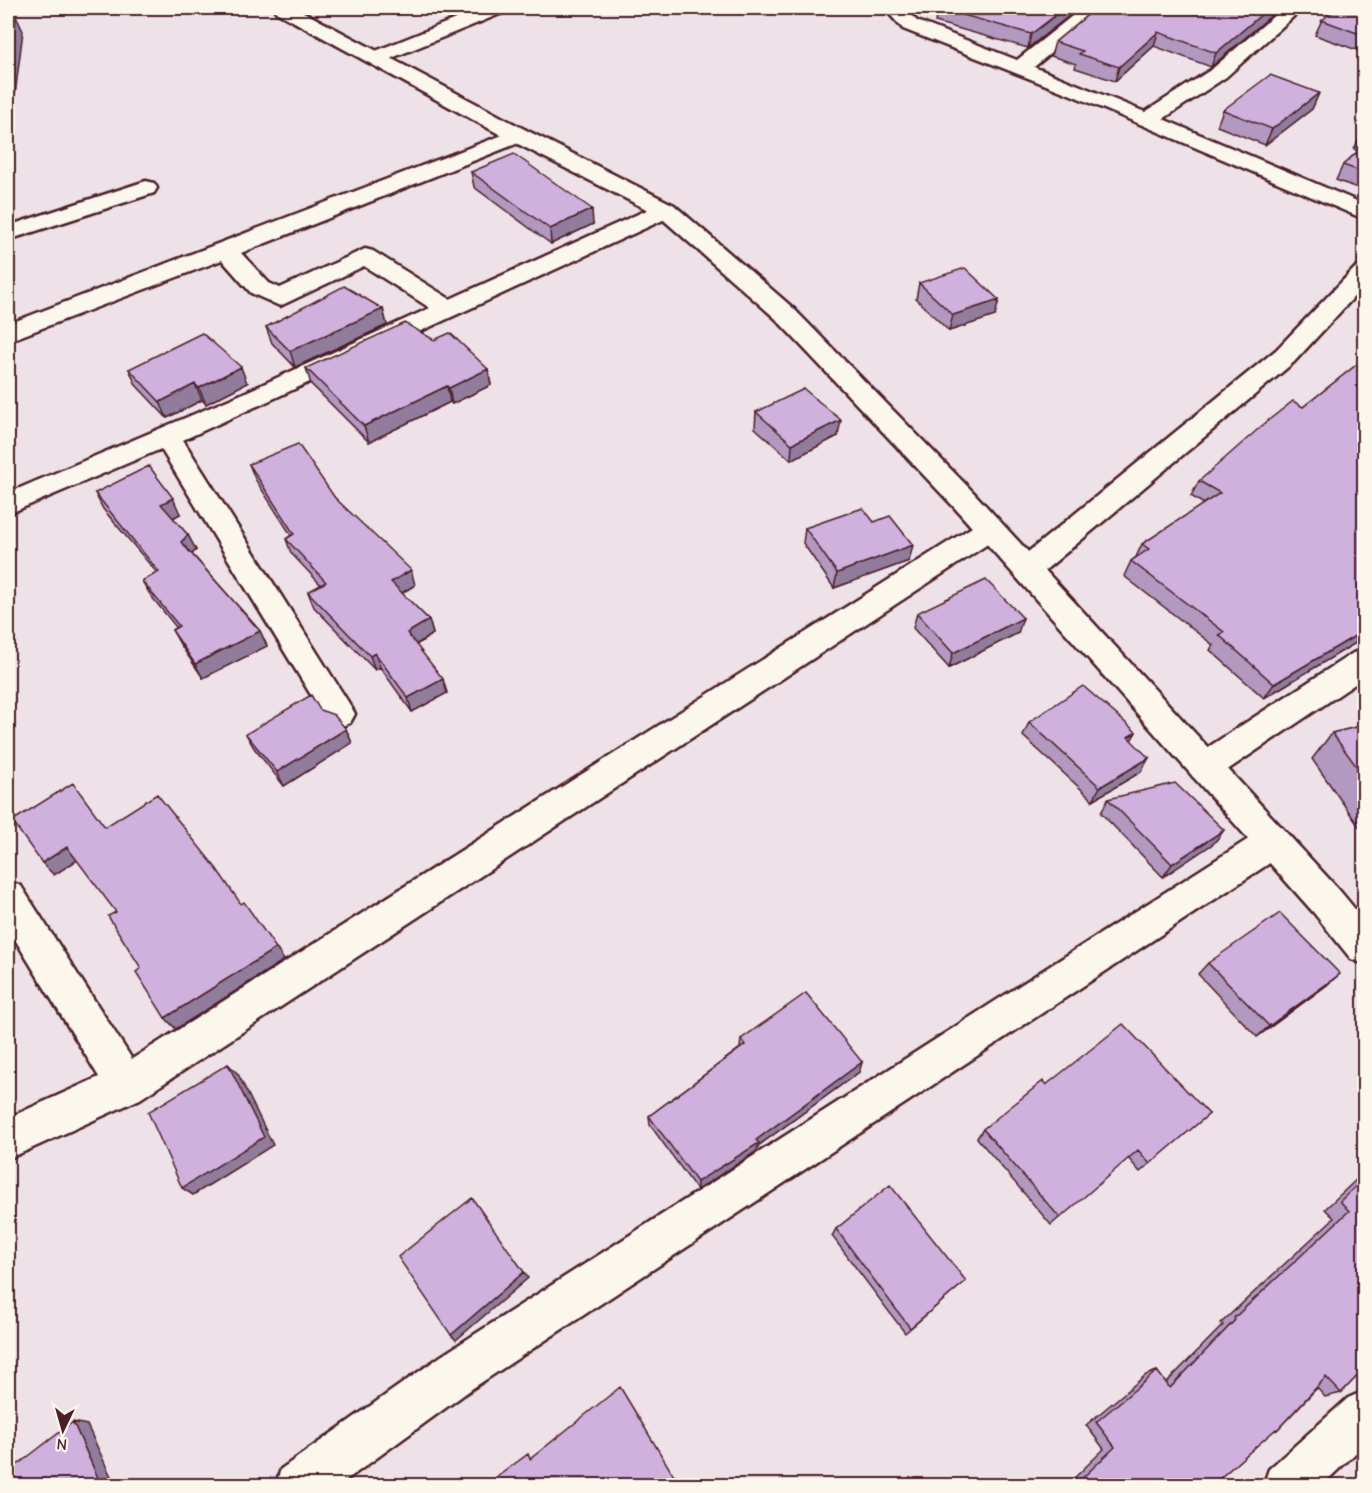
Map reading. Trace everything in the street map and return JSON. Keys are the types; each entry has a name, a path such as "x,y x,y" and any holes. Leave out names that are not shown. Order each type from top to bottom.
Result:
{"street":[{"path":"283,8 518,135 666,210 784,313 990,529 1365,947"},
{"path":"375,58 498,8"},
{"path":"898,8 896,10 910,25 1147,120 1365,212"},
{"path":"1020,68 1093,8"},
{"path":"1147,120 1219,74 1294,8"},
{"path":"8,333 518,135"},
{"path":"8,233 146,188"},
{"path":"8,504 166,436 666,210"},
{"path":"226,250 260,288 280,298 365,256 448,309"},
{"path":"1027,569 1285,356 1365,272"},
{"path":"166,436 339,714"},
{"path":"12,1137 126,1085 990,529"},
{"path":"1205,767 1365,662"},
{"path":"298,1485 457,1372 1273,842"},
{"path":"8,897 126,1085"},
{"path":"1286,1485 1365,1414"}],"building":[{"path":"938,8 1065,8 1031,34"},
{"path":"1096,8 1269,8 1216,53 1158,32 1119,67 1079,54 1083,51 1055,42"},
{"path":"1338,8 1365,8 1365,36 1322,20"},
{"path":"16,16 8,83 8,17"},
{"path":"1270,75 1319,93 1272,129 1223,110"},
{"path":"1365,145 1365,173 1343,165"},
{"path":"514,154 592,209 550,229 471,172"},
{"path":"965,268 999,300 953,315 919,283"},
{"path":"344,286 383,309 290,351 266,327"},
{"path":"405,323 434,340 450,333 488,369 364,426 306,368"},
{"path":"202,333 241,367 199,388 195,384 160,402 129,369"},
{"path":"1365,358 1365,630 1274,684 1219,635 1224,632 1131,561 1149,549 1142,544 1220,493 1199,481 1265,423 1293,401 1303,407"},
{"path":"804,389 841,420 792,444 756,412"},
{"path":"298,444 335,498 411,570 391,582 429,620 407,633 443,679 408,698 375,653 370,656 308,592 326,582 286,539 294,534 249,464"},
{"path":"149,466 173,498 161,504 188,535 181,542 260,631 195,664 172,630 179,626 142,581 159,572 95,493"},
{"path":"863,508 874,522 890,516 913,545 837,573 805,528"},
{"path":"986,580 1023,618 953,653 917,613"},
{"path":"1083,686 1136,732 1128,737 1149,758 1100,787 1029,722"},
{"path":"311,695 320,710 334,715 346,729 277,772 246,734"},
{"path":"1365,725 1365,778 1332,733"},
{"path":"73,783 105,827 157,794 216,868 241,904 244,902 276,948 165,1018 136,972 141,968 108,916 116,912 67,847 42,863 12,821"},
{"path":"1175,783 1224,830 1172,864 1108,799"},
{"path":"1280,913 1340,974 1269,1026 1208,963"},
{"path":"806,993 862,1062 756,1140 759,1143 697,1182 649,1116 745,1045 741,1039"},
{"path":"1123,1024 1209,1114 1150,1164 1138,1150 1060,1218 983,1129 1043,1081 1046,1085"},
{"path":"228,1064 264,1137 182,1188 148,1112"},
{"path":"1365,1178 1365,1368 1341,1393 1326,1377 1277,1430 1212,1485 1075,1485 1115,1447 1096,1422 1157,1371 1170,1388 1235,1320 1234,1318 1349,1211 1340,1201"},
{"path":"890,1185 966,1281 910,1328 836,1229"},
{"path":"472,1198 524,1272 451,1335 398,1257"},
{"path":"620,1387 674,1476 663,1485 486,1485 528,1454 530,1459"},
{"path":"73,1422 101,1485 8,1485 8,1472"}]}
